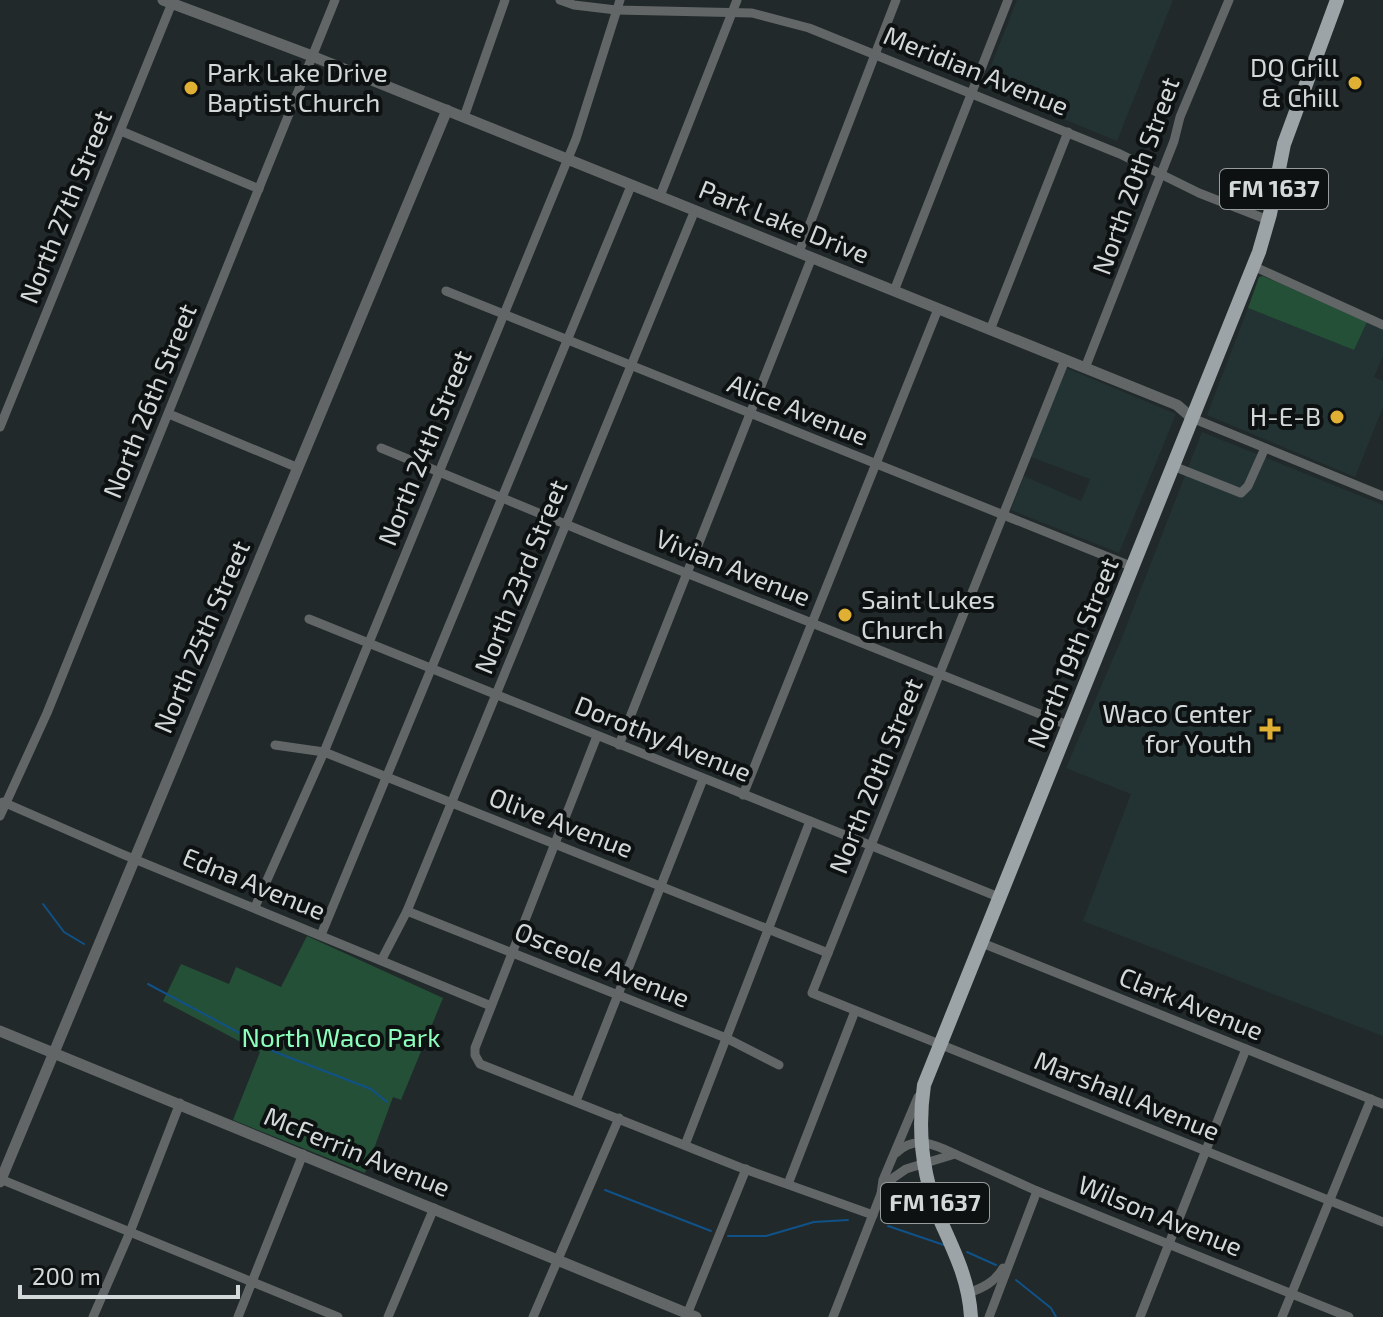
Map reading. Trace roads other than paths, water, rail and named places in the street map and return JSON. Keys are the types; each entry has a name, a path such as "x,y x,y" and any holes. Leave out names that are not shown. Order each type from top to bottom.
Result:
{"main road":[{"name":"North 19th Street","path":"924,1085 1253,266 1268,220 1284,144 1337,0"},
{"name":"FM 1637","path":"924,1085 921,1142 924,1164 942,1223 959,1258 971,1317"}],"street":[{"name":"North 26th Street","path":"0,816 3,802 47,713 335,0"},
{"path":"464,117 505,0"},
{"name":"Meridian Avenue","path":"560,0 574,5 732,11 785,20 875,53 1068,132 1162,173 1212,199 1268,220"},
{"path":"660,196 737,0"},
{"path":"799,252 896,0"},
{"path":"894,291 1008,0"},
{"name":"North 20th Street","path":"1085,368 1162,173 1180,117 1229,0"},
{"name":"Park Lake Drive","path":"168,2 312,56 1177,405 1192,418 1383,496"},
{"name":"North 27th Street","path":"0,427 121,131 168,2"},
{"name":"North 24th Street","path":"255,907 324,752 582,124 618,5"},
{"name":"North 25th Street","path":"0,1180 447,110"},
{"path":"121,131 259,189"},
{"path":"990,330 1068,132"},
{"path":"321,935 565,339 631,186"},
{"name":"North 23rd Street","path":"382,959 407,911 695,210"},
{"path":"619,745 812,257"},
{"path":"1253,266 1383,325"},
{"name":"Alice Avenue","path":"446,291 1002,517 1133,567"},
{"path":"743,795 938,309"},
{"name":"North 20th Street","path":"855,1011 812,993 1065,360"},
{"path":"169,414 296,467"},
{"name":"Vivian Avenue","path":"381,448 1070,726"},
{"path":"1173,466 1241,493 1248,486 1265,448"},
{"name":"Dorothy Avenue","path":"309,619 1001,898"},
{"path":"597,736 475,1048 480,1064 746,1169 873,1215"},
{"name":"Olive Avenue","path":"275,745 324,752 828,953"},
{"path":"576,1101 703,779"},
{"name":"Edna Avenue","path":"3,802 491,1006"},
{"path":"685,1145 810,821"},
{"name":"Osceole Avenue","path":"407,911 726,1038 779,1065"},
{"name":"Clark Avenue","path":"982,943 1383,1104"},
{"path":"788,1184 855,1011"},
{"name":"Marshall Avenue","path":"855,1011 1383,1222"},
{"name":"McFerrin Avenue","path":"0,1031 557,1258 690,1316"},
{"path":"1140,1317 1246,1049"},
{"name":"North 19th Street","path":"833,1317 881,1194 883,1180 924,1085"},
{"path":"1282,1317 1371,1099"},
{"path":"93,1317 180,1103"},
{"path":"533,1317 619,1118"},
{"path":"893,1157 904,1146 921,1142"},
{"name":"Wilson Avenue","path":"921,1142 1349,1317"},
{"path":"238,1317 303,1154"},
{"path":"881,1194 898,1173 955,1154"},
{"path":"690,1316 746,1169"},
{"path":"0,1180 338,1317"},
{"path":"989,1317 1037,1191"},
{"path":"388,1317 434,1208"},
{"path":"968,1293 987,1286 999,1276 1011,1255"}],"waterway":[{"path":"43,904 64,932 84,944"},
{"path":"148,984 275,1052 371,1089 387,1102"},
{"path":"605,1190 711,1231"},
{"path":"728,1236 766,1236 814,1222 848,1220"},
{"path":"888,1226 944,1245"},
{"path":"967,1252 996,1265"},
{"path":"1016,1280 1051,1308 1056,1317"}],"place":[{"name":"DQ Grill & Chill","path":"1355,83"},
{"name":"Park Lake Drive Baptist Church","path":"191,88"},
{"name":"H-E-B","path":"1337,417"},
{"name":"Saint Lukes Church","path":"845,615"},
{"name":"Waco Center for Youth","path":"1270,729"}],"park label":[{"name":"North Waco Park","path":"341,1038"}]}
